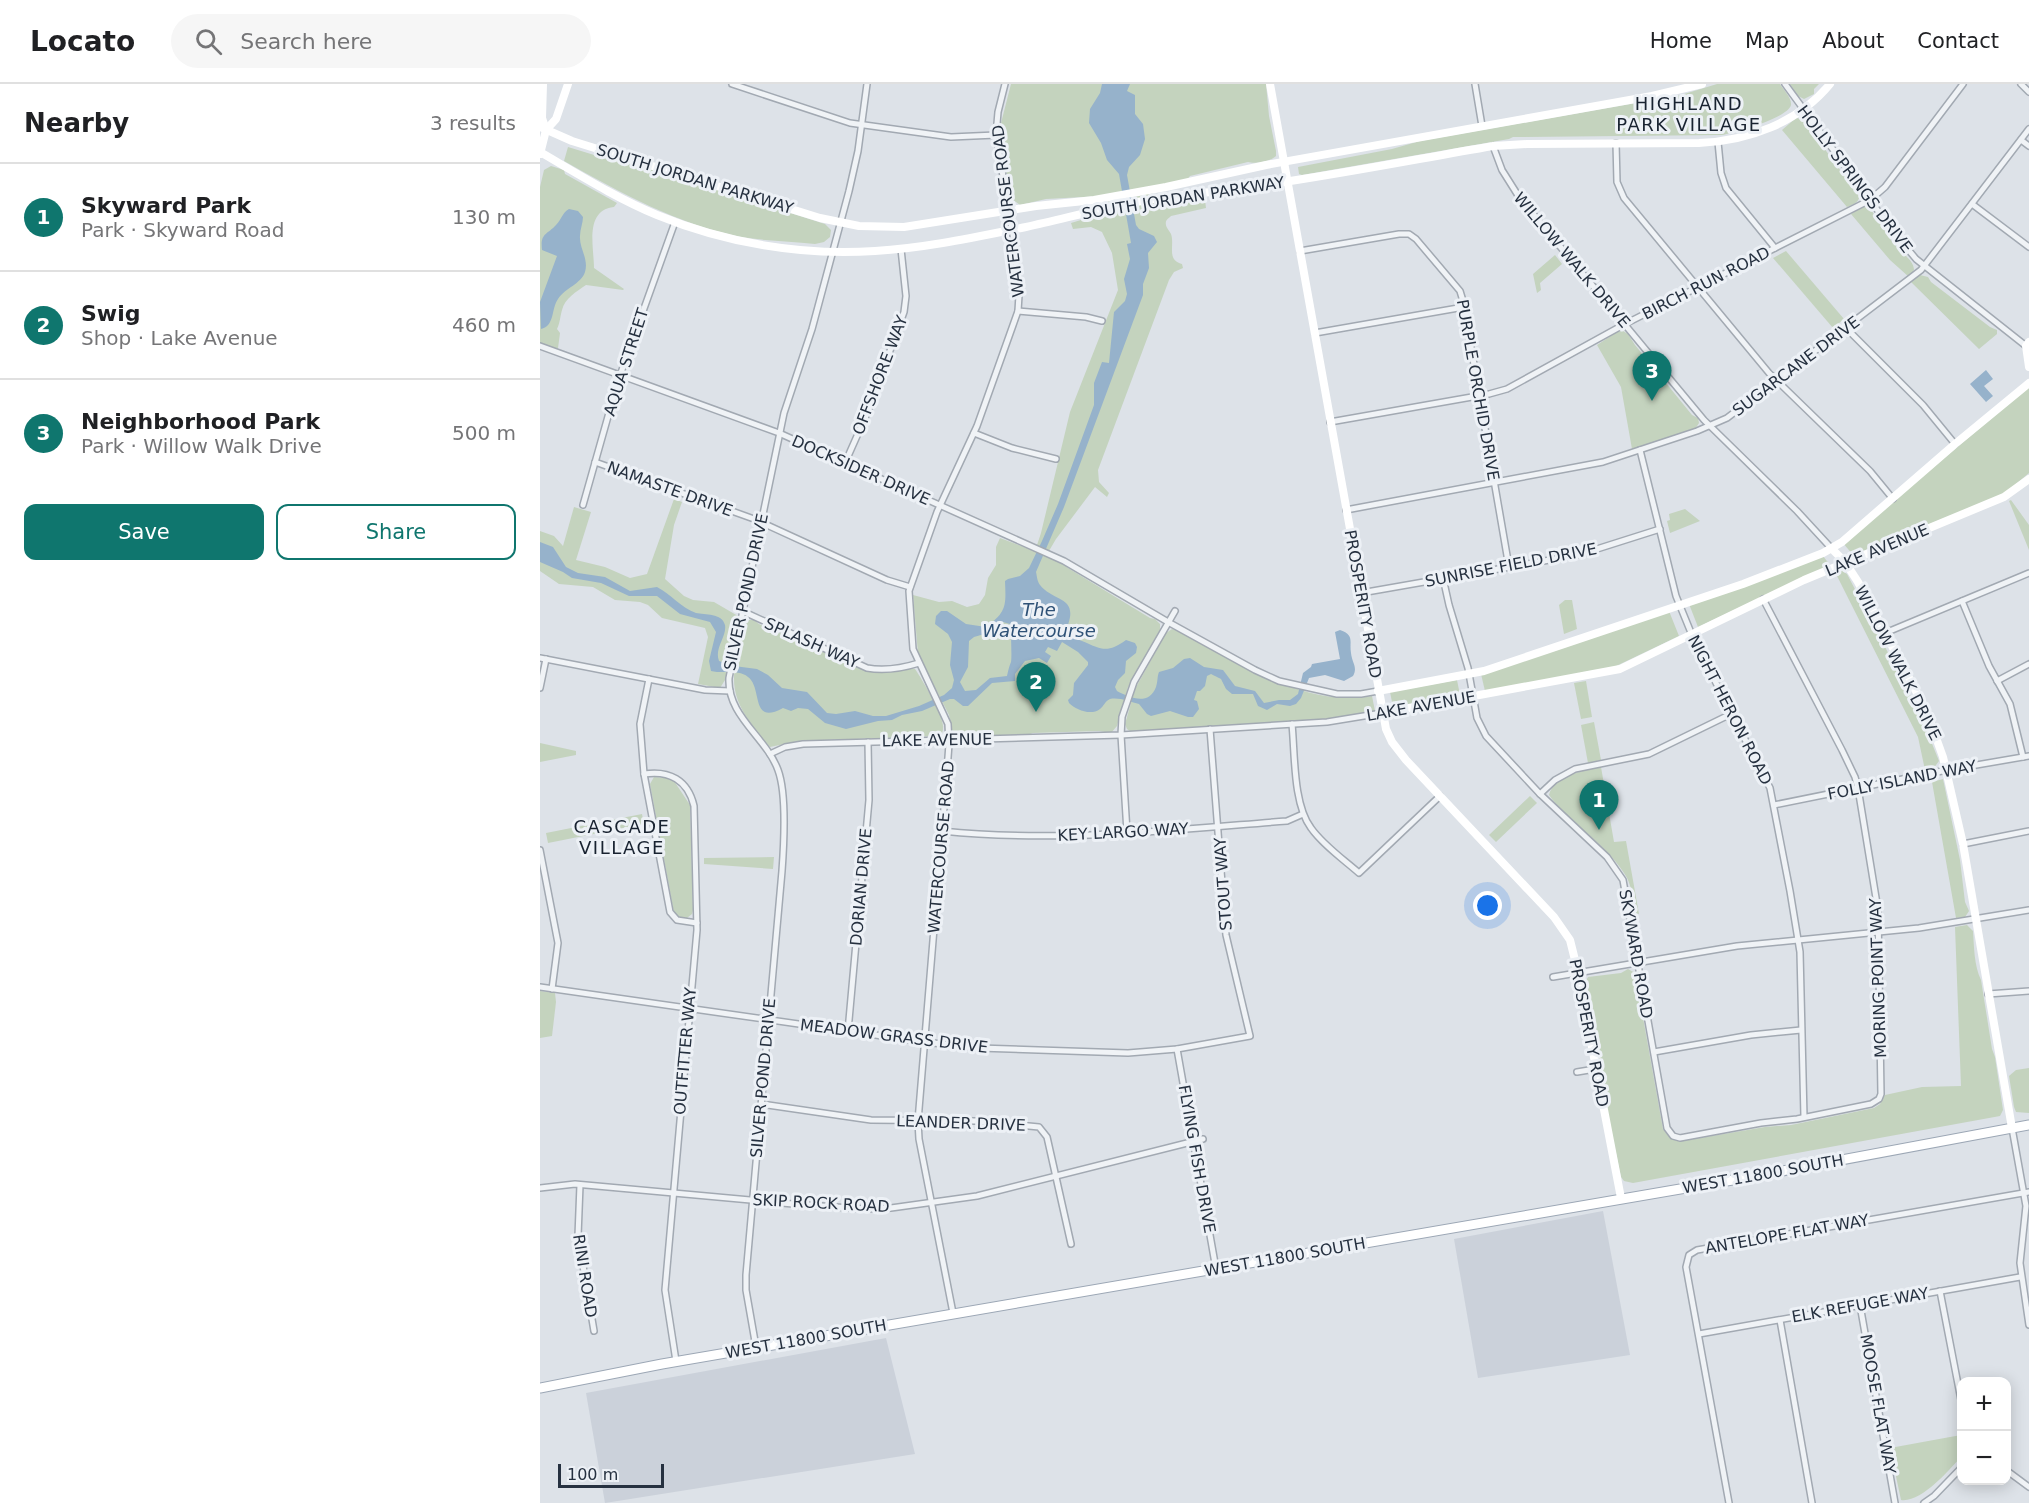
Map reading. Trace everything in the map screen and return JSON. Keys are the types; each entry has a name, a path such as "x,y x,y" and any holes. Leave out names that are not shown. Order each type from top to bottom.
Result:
{"main road":[{"name":"WEST 11800 SOUTH","path":"540,1388 676,1361 1855,1158 2029,1125"}],"street":[{"path":"540,153 543,129 543,84"},
{"path":"543,129 556,119 568,84"},
{"path":"732,84 843,122 951,137 996,135"},
{"name":"SILVER POND DRIVE","path":"756,1347 746,1284 784,843 782,783 770,754 739,713 730,691 729,678 779,433 789,393 812,329 855,166 867,84"},
{"name":"WATERCOURSE ROAD","path":"953,1313 919,1139 918,1121 949,741 947,720 919,663 911,638 909,604 910,587 940,506 974,433 1018,311 1019,289 1012,230 996,135 998,112 1005,84"},
{"name":"PROSPERITY ROAD","path":"1270,84 1382,713 1389,736 1396,748 1560,924 1572,945 1621,1198"},
{"path":"1475,84 1482,126"},
{"name":"SOUTH JORDAN PARKWAY","path":"1152,195 1283,162 1652,96 1702,84"},
{"name":"HOLLY SPRINGS DRIVE","path":"1785,84 1898,238 1924,266 2027,344 2029,368"},
{"name":"SOUTH JORDAN PARKWAY","path":"543,129 572,141 840,223 874,227 904,227 1009,210 1104,203 1152,195 1288,181 1493,147 1527,144 1718,142 1760,132 1782,122 1803,110 1830,84"},
{"name":"BIRCH RUN ROAD","path":"1330,422 1479,396 1507,388 1625,324 1870,200 1885,187 1963,84"},
{"path":"2021,84 2029,92"},
{"name":"SUGARCANE DRIVE","path":"1346,510 1603,462 1710,426 1734,414 1924,266 2029,129"},
{"path":"2021,140 2029,146"},
{"path":"1718,142 1721,173 1726,188 1775,248"},
{"path":"1617,143 1616,176 1622,194 1778,381 1870,471 1893,499"},
{"name":"WILLOW WALK DRIVE","path":"1493,147 1502,170 1519,197 1710,426 1797,511 1845,562 1885,633 1930,720 1947,770 1963,844 2012,1128"},
{"name":"SOUTH JORDAN PARKWAY","path":"540,153 618,197 675,222 712,234 750,242 813,251 901,249 1012,230 1104,203"},
{"path":"1972,204 2029,247"},
{"name":"AQUA STREET","path":"583,505 620,375 675,222"},
{"name":"PURPLE ORCHID DRIVE","path":"1300,251 1409,234 1416,238 1460,291 1509,567"},
{"name":"OFFSHORE WAY","path":"845,463 869,409 904,312 906,296 901,249"},
{"path":"1315,333 1464,307"},
{"path":"1018,311 1086,317 1102,321"},
{"path":"1846,328 1923,405 1955,444"},
{"name":"DOCKSIDER DRIVE","path":"540,346 779,433 1064,561 1168,622"},
{"name":"LAKE AVENUE","path":"1168,622 1256,670 1293,685 1314,690 1349,695 1469,675 1767,576 1832,549 2029,383"},
{"path":"974,433 1012,448 1056,459"},
{"name":"NIGHT HERON ROAD","path":"1640,450 1680,606 1691,634 1770,788 1798,940 1804,1118"},
{"name":"NAMASTE DRIVE","path":"595,462 760,522 887,580 910,587"},
{"name":"LAKE AVENUE","path":"770,754 796,745 1121,735 1337,720 1612,671 1637,662 1763,599 1845,562 1996,501 2012,493 2029,479"},
{"name":"SUNRISE FIELD DRIVE","path":"1361,593 1584,553 1660,529"},
{"path":"1885,633 2029,573"},
{"name":"SKYWARD ROAD","path":"1443,578 1469,675 1477,718 1486,736 1540,794 1607,857 1619,872 1627,897 1667,1128 1673,1136"},
{"name":"MORING POINT WAY","path":"1673,1136 1683,1137 1804,1118 1871,1104 1880,1097 1882,1088 1878,904 1858,788 1842,750 1763,599"},
{"path":"1962,601 1996,681 2010,704 2026,756"},
{"name":"SPLASH WAY","path":"742,611 867,668 900,667 919,663"},
{"path":"1127,832 1121,735 1125,708 1131,690 1175,611"},
{"path":"540,688 543,659 713,692 730,691"},
{"path":"1996,681 2029,664"},
{"path":"650,679 641,720 644,774 670,912 677,920 697,923"},
{"path":"1540,794 1561,776 1575,769 1649,754 1733,713"},
{"path":"1292,724 1303,814 1311,829 1359,873 1440,796"},
{"name":"STOUT WAY","path":"1210,729 1226,935 1250,1036"},
{"name":"DORIAN DRIVE","path":"848,1031 869,800 868,742"},
{"name":"FOLLY ISLAND WAY","path":"1774,805 2026,756"},
{"name":"OUTFITTER WAY","path":"644,774 658,772 674,776 694,803 697,923 665,1295 676,1361"},
{"name":"KEY LARGO WAY","path":"942,831 1028,836 1127,832 1287,821 1303,814"},
{"path":"1963,844 2029,831"},
{"path":"540,850 558,943 552,989"},
{"path":"1553,977 1737,946 1919,928 2029,910"},
{"name":"MEADOW GRASS DRIVE","path":"540,987 979,1048 1108,1054 1177,1049 1250,1036"},
{"path":"1988,994 2029,991"},
{"path":"1654,1052 1751,1035 1801,1030"},
{"name":"FLYING FISH DRIVE","path":"1177,1049 1216,1269"},
{"path":"1577,1072 1595,1069"},
{"name":"LEANDER DRIVE","path":"761,1104 871,1120 966,1121 1036,1126 1046,1134 1071,1244"},
{"path":"2012,1128 2027,1192 2020,1255 2020,1277 2029,1325"},
{"name":"SKIP ROCK ROAD","path":"540,1188 580,1185 864,1209 932,1203 977,1196 1203,1139"},
{"name":"RINI ROAD","path":"580,1185 578,1236 594,1331"},
{"name":"ANTELOPE FLAT WAY","path":"1729,1503 1686,1264 1689,1255 1694,1251 2027,1192"},
{"name":"ELK REFUGE WAY","path":"1699,1334 2020,1277"},
{"path":"1940,1291 1957,1379"},
{"name":"MOOSE FLAT WAY","path":"1860,1305 1895,1503"},
{"path":"1780,1320 1812,1503"},
{"path":"1924,1503 1957,1472"},
{"path":"2011,1473 2029,1487"}],"shaded area":[{"path":"1603,1211 1630,1355 1478,1378 1454,1239"},
{"path":"886,1338 915,1454 605,1503 586,1393"}],"green space":[{"path":"1011,84 1266,84 1276,156 1266,161 1248,162 1152,188 1155,204 1187,199 1205,200 1206,208 1171,216 1166,222 1172,238 1174,259 1182,264 1183,268 1174,272 1169,280 1098,470 1099,482 1109,493 1107,497 1095,487 1046,556 1160,624 1160,631 1128,687 1117,726 1111,733 1099,731 956,736 952,730 949,715 918,654 913,595 939,602 952,601 967,607 979,604 985,595 988,578 996,565 996,547 1000,538 1035,551 1070,412 1118,290 1112,253 1102,232 1091,227 1073,229 1071,223 1084,217 1105,213 1102,196 1046,199 1020,205 1012,199 1001,148 1000,127"},
{"path":"1717,84 1780,84 1789,97 1791,105 1788,110 1771,120 1722,135 1513,137 1299,174 1298,167 1392,149 1420,141 1681,95"},
{"path":"1790,84 1819,84 1814,89 1814,94 1804,99 1798,96"},
{"path":"1796,118 1806,121 1859,193 1859,199 1856,202 1847,207 1782,130"},
{"path":"568,147 648,168 825,224 831,230 830,237 824,242 815,244 759,239 741,237 694,224 628,196 564,161"},
{"path":"551,166 564,170 565,174 617,203 598,215 594,222 592,241 594,268 624,289 586,285 571,296 562,310 557,329 560,333 556,349 540,343 540,187 544,170"},
{"path":"1867,206 1892,241 1912,263 1914,270 1909,277 1890,260 1851,214"},
{"path":"1786,251 1844,319 1833,328 1773,258"},
{"path":"1555,255 1562,264 1540,283 1541,290 1537,293 1533,274"},
{"path":"1920,275 1928,277 1931,282 1997,330 1997,334 1979,349 1911,282"},
{"path":"1623,331 1628,334 1692,415 1698,418 1699,423 1695,429 1632,449 1621,387 1597,345 1617,332"},
{"path":"2029,387 2029,473 2004,494 1853,555 1843,543"},
{"path":"674,499 682,502 674,525 665,579 684,596 693,600 714,602 738,616 725,680 720,688 698,684 708,637 705,628 662,618 648,605 615,600 593,587 559,584 540,571 540,531 554,536 563,546 574,507 591,512 576,560 605,567 630,578 647,574"},
{"path":"2011,500 2029,525 2029,550 2009,501"},
{"path":"1685,509 1700,521 1670,533 1667,521 1670,520 1669,514"},
{"path":"1823,556 1830,565 1698,627 1689,604"},
{"path":"1839,569 1847,574 1920,714 1939,761 1933,769 1925,770 1918,737 1834,570"},
{"path":"1565,600 1572,600 1577,629 1564,634 1559,605"},
{"path":"1669,611 1679,636 1614,667 1485,691 1481,674"},
{"path":"747,620 754,620 865,670 880,672 915,669 937,708 943,723 942,732 937,736 799,741 770,747 743,712 735,688 737,654 743,626"},
{"path":"1172,629 1188,635 1270,679 1310,693 1330,697 1372,696 1375,711 1330,719 1131,732 1125,724 1135,689 1166,633"},
{"path":"1457,680 1460,695 1393,707 1390,692"},
{"path":"1586,681 1592,717 1581,719 1574,683"},
{"path":"1594,722 1601,760 1588,763 1581,725"},
{"path":"540,743 576,751 576,755 540,762"},
{"path":"1601,767 1614,842 1626,841 1639,914 1635,913 1629,882 1616,862 1566,815 1549,795 1557,783 1570,775"},
{"path":"654,777 674,781 690,805 693,910 687,918 679,918 674,913 650,784"},
{"path":"1943,779 1960,860 1965,902 1969,911 1965,917 1956,918 1932,782"},
{"path":"1530,796 1537,803 1496,842 1489,835"},
{"path":"642,814 644,824 548,843 546,833"},
{"path":"774,857 773,869 704,864 704,858"},
{"path":"1967,925 1973,931 1976,962 1995,1057 2003,1110 2000,1116 1633,1183 1624,1181 1621,1177 1585,982 1588,977 1621,973 1628,969 1635,973 1663,1129 1671,1139 1682,1141 1791,1125 1874,1108 1880,1104 1885,1095 1922,1087 1961,1086 1955,927"},
{"path":"540,991 555,993 556,1002 552,1036 540,1038"},
{"path":"2029,1068 2029,1113 2016,1112 2009,1076 2016,1070"},
{"path":"1957,1436 1957,1462 1926,1491 1909,1500 1901,1500 1890,1448"}],"water":[{"name":"The Watercourse","path":"1102,84 1130,84 1127,91 1135,95 1135,114 1143,124 1145,139 1140,155 1129,167 1127,175 1136,225 1139,229 1154,236 1157,242 1148,253 1149,268 1143,284 1143,295 1064,507 1036,572 1038,582 1046,591 1064,601 1068,606 1070,612 1065,632 1069,635 1104,649 1114,647 1126,640 1135,643 1136,653 1126,661 1125,673 1115,687 1117,691 1133,698 1149,697 1156,687 1159,672 1173,668 1184,659 1190,658 1204,667 1223,670 1235,686 1255,691 1264,703 1290,700 1298,694 1303,673 1312,664 1340,659 1335,632 1340,630 1350,637 1355,667 1353,676 1344,681 1325,675 1309,678 1296,704 1290,706 1277,704 1267,710 1258,706 1253,694 1232,694 1226,689 1221,679 1211,674 1207,676 1205,686 1197,691 1194,700 1197,701 1199,709 1193,717 1170,711 1151,716 1139,704 1117,699 1110,699 1100,709 1088,712 1076,708 1068,700 1073,695 1074,683 1088,662 1078,652 1062,642 1057,651 1048,647 1045,652 1051,656 1047,663 1039,658 1025,661 1015,674 1015,681 992,683 968,706 963,706 954,699 950,699 892,720 846,729 825,723 808,709 798,708 791,711 783,708 766,712 761,709 755,689 748,677 735,672 711,671 709,661 716,632 710,622 680,614 657,596 629,596 601,583 572,578 540,562 540,542 553,547 566,567 578,573 605,577 630,591 657,587 696,613 720,618 725,629 718,652 719,661 734,666 757,669 768,675 782,688 807,692 827,713 855,711 873,716 886,716 919,706 944,695 952,688 954,680 950,665 952,642 948,634 935,624 936,616 941,611 947,611 966,624 986,627 1002,612 1005,581 1020,576 1029,568 1058,504 1094,405 1094,383 1102,362 1109,363 1114,312 1125,301 1127,294 1124,279 1130,259 1127,244 1131,243 1119,174 1107,160 1101,143 1089,123 1090,109 1100,93","holes":["1003,622 1010,624 1011,659 1007,676 990,678 976,690 965,691 960,682 968,667 969,641 974,637 991,632"]},
{"path":"569,209 578,211 583,217 580,240 586,263 585,272 580,280 558,299 551,321 541,329 540,302 557,256 542,250 542,240"},
{"path":"1986,370 1993,379 1984,386 1993,396 1986,402 1970,384"}],"place":[{"name":"Neighborhood Park","path":"1652,401"},
{"name":"Swig","path":"1036,712"},
{"name":"Skyward Park","path":"1599,830"}],"district":[{"name":"HIGHLAND PARK VILLAGE","path":"1689,113"},
{"name":"CASCADE VILLAGE","path":"622,836"}]}
